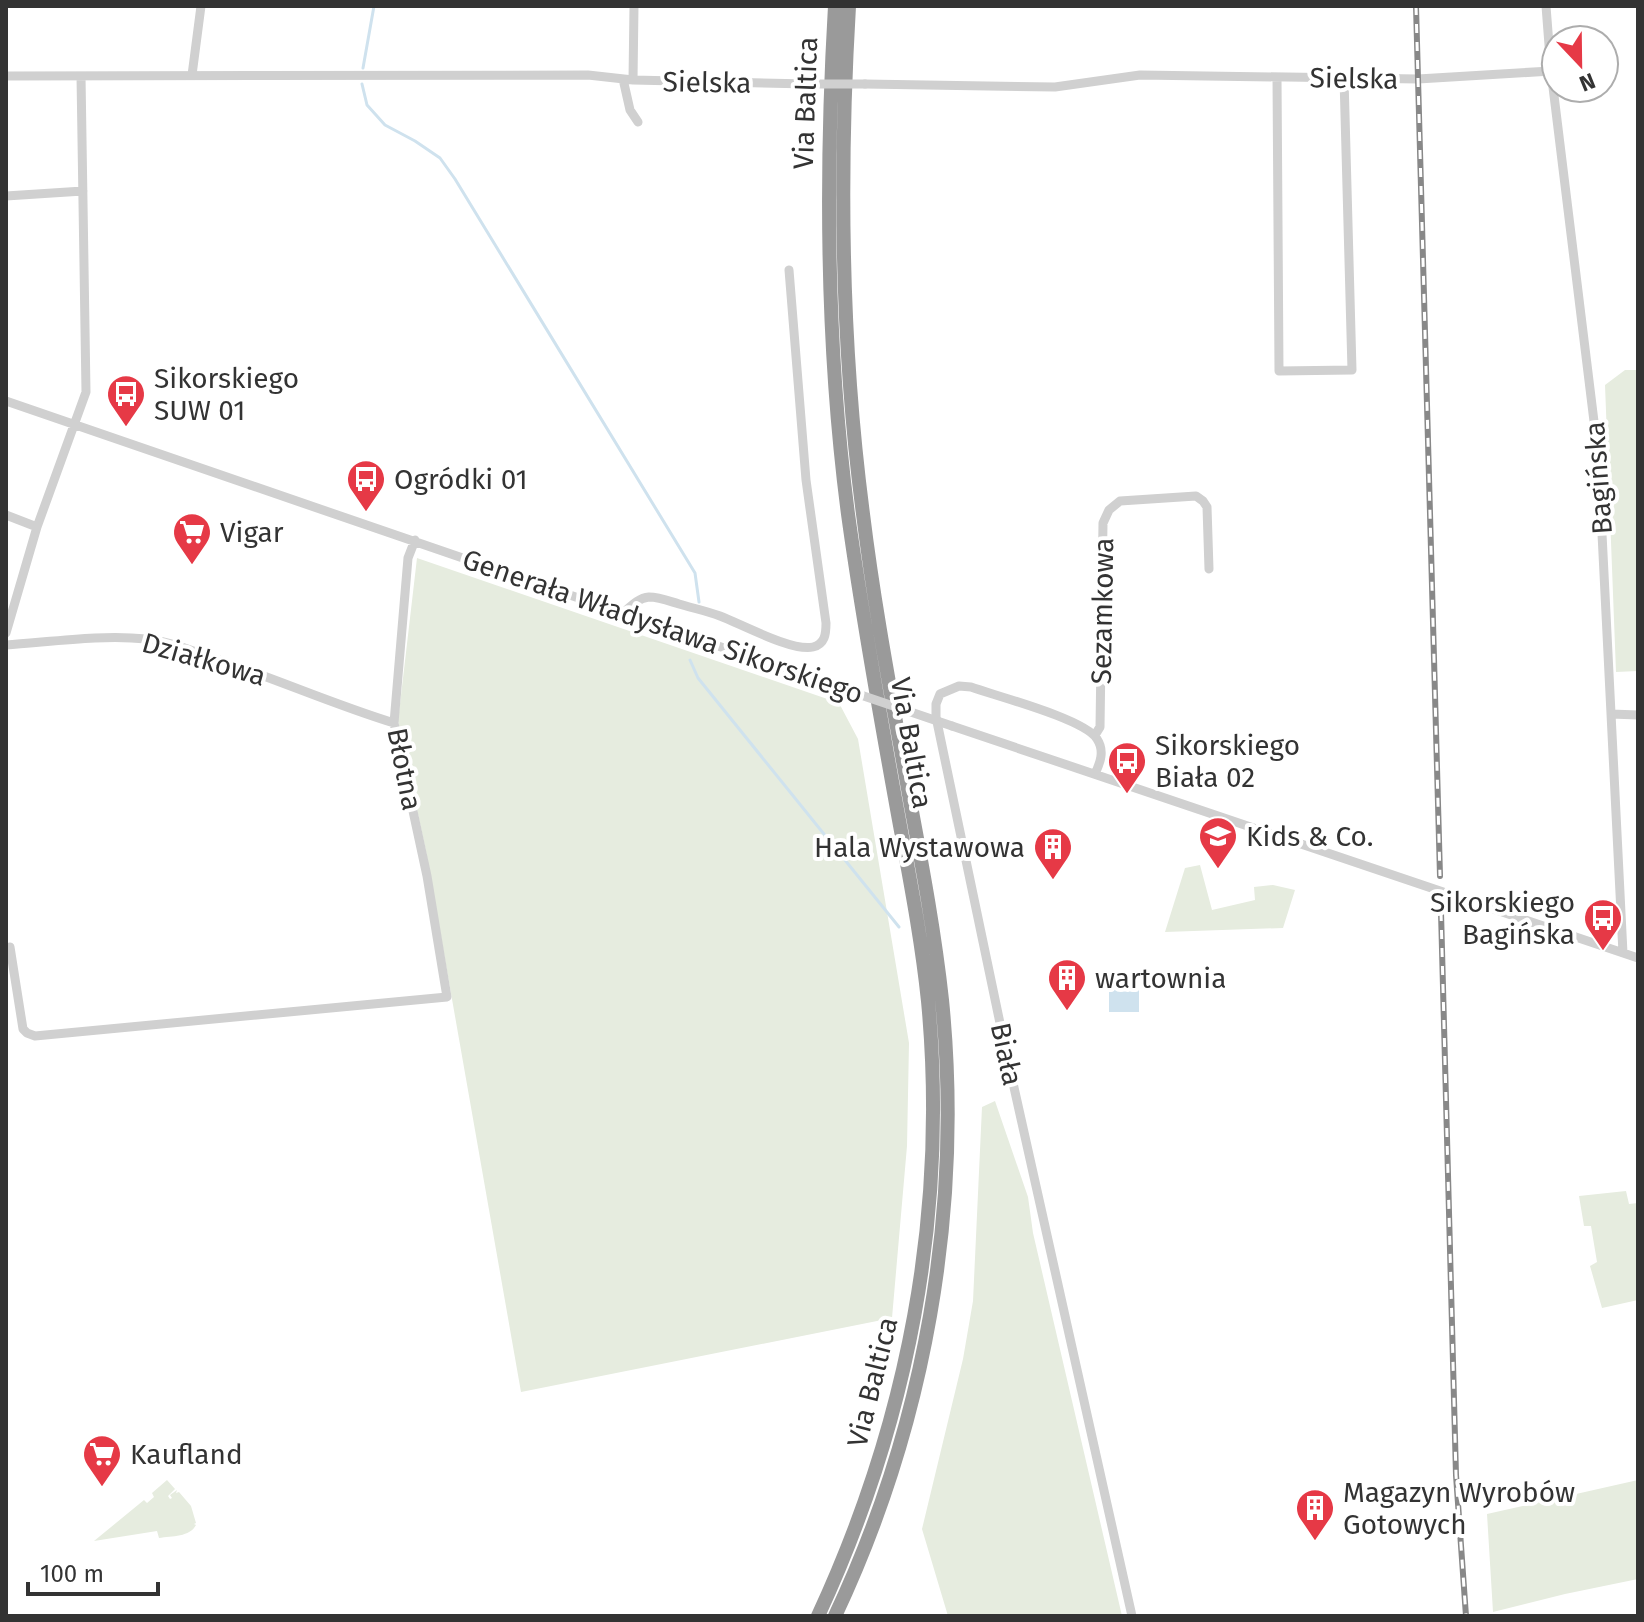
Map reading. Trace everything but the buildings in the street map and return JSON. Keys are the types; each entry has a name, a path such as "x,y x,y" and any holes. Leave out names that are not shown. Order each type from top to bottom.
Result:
{"highway":[{"name":"Via Baltica","path":"818,1616 868,1498 901,1384 924,1260 933,1127 931,1034 923,965 864,621 841,447 832,330 829,234 829,128 835,6"},
{"name":"Via Baltica","path":"835,1616 877,1514 917,1381 940,1244 947,1128 944,1023 935,946 871,571 854,431 845,316 843,236 843,132 849,6"}],"street":[{"path":"192,75 201,6"},
{"path":"634,6 628,80 630,110 638,122"},
{"name":"Sielska","path":"6,76 588,75 628,80 1055,87 1140,75 1418,79 1540,72"},
{"path":"6,633 37,527 86,392 81,76"},
{"path":"1277,77 1279,371 1352,370 1344,78"},
{"name":"Bagińska","path":"1555,104 1598,454 1623,953"},
{"path":"6,196 83,191"},
{"path":"623,613 647,597 660,598 720,616 803,648 820,644 826,636 806,480 789,270"},
{"name":"Generała Władysława Sikorskiego","path":"6,401 1638,958"},
{"name":"Sezamkowa","path":"1095,735 1100,727 1103,523 1109,510 1120,501 1196,496 1207,507 1209,569"},
{"path":"6,515 37,527"},
{"name":"Błotna","path":"10,947 23,1029 35,1036 447,997 427,876 394,723 408,558 415,540"},
{"name":"Działkowa","path":"6,645 122,637 165,642 394,723"},
{"name":"Biała","path":"1095,735 1058,716 971,687 959,686 948,690 940,694 936,704 936,717 1005,1047 1132,1616"},
{"path":"1611,714 1638,715"},
{"path":"1095,735 1101,757 1095,774"}],"shaded area":[{"path":"1625,370 1638,370 1638,671 1616,672 1605,385"},
{"path":"417,558 839,703 858,739 909,1043 907,1146 892,1318 521,1392 426,851 398,721"},
{"path":"1200,865 1212,910 1255,900 1254,887 1273,885 1295,890 1283,928 1165,932 1185,868"},
{"path":"995,1101 1028,1197 1033,1233 1122,1616 948,1616 922,1529 963,1359 973,1301 982,1107"},
{"path":"1626,1191 1629,1204 1638,1203 1638,1300 1602,1308 1590,1266 1597,1262 1591,1226 1584,1226 1579,1196"},
{"path":"167,1480 175,1489 168,1496 170,1499 170,1495 177,1490 176,1493 179,1492 191,1506 196,1523 193,1529 185,1534 159,1538 157,1531 94,1541 144,1500 147,1503 154,1497 152,1493"},
{"path":"1638,1480 1638,1579 1493,1612 1487,1514"}],"water":[{"path":"1109,983 1139,983 1139,1012 1109,1012"}],"waterway":[{"path":"363,68 374,6"},
{"path":"362,84 367,105 385,125 440,158 455,179 695,573 699,602"},
{"path":"690,660 698,678 899,927"}],"railway":[{"path":"1416,6 1440,876"},
{"path":"1441,912 1456,1475 1466,1616"}],"place":[{"name":"Sikorskiego SUW 01","path":"126,428"},
{"name":"Ogródki 01","path":"366,513"},
{"name":"Vigar","path":"192,566"},
{"name":"Sikorskiego Biała 02","path":"1127,795"},
{"name":"Kids & Co.","path":"1218,870"},
{"name":"Hala Wystawowa","path":"1053,881"},
{"name":"Sikorskiego Bagińska","path":"1603,952"},
{"name":"wartownia","path":"1067,1012"},
{"name":"Kaufland","path":"102,1488"},
{"name":"Magazyn Wyrobów Gotowych","path":"1315,1542"}]}
